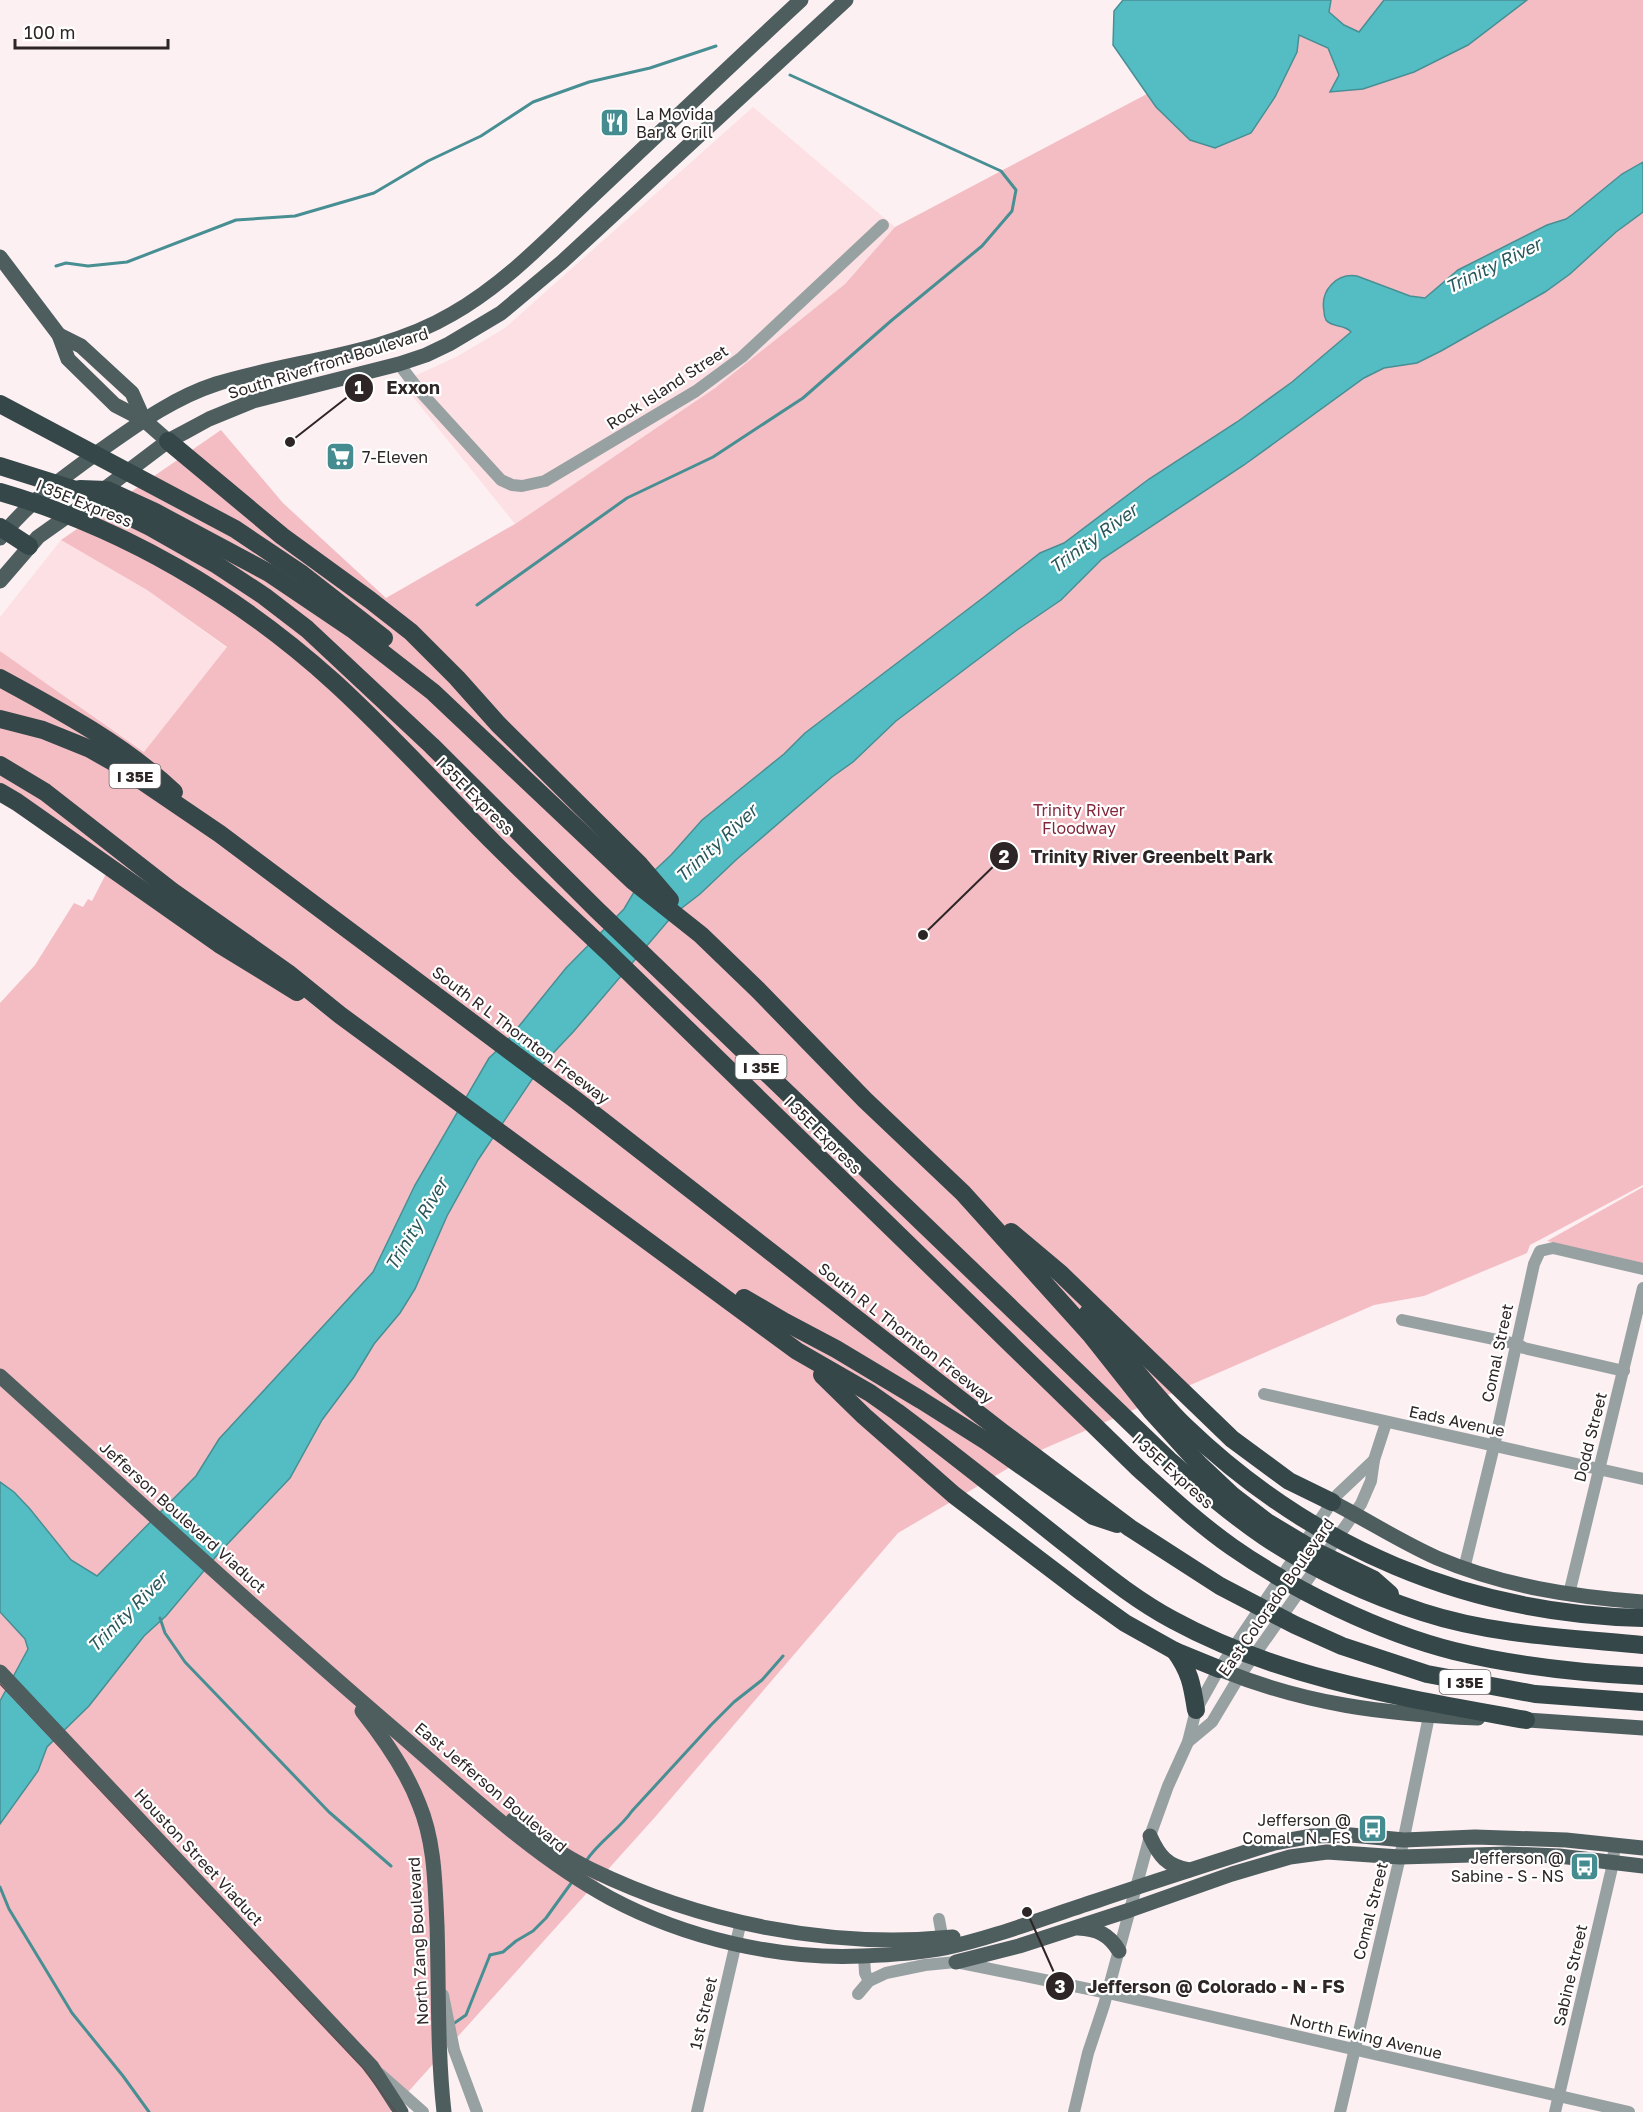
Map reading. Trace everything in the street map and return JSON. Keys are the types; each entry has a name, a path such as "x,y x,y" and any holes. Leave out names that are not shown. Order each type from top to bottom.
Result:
{"highway":[{"path":"0,404 235,529 302,574 356,624"},
{"path":"168,441 245,507 411,632 457,678 498,724 639,865 700,935"},
{"name":"I 35E","path":"0,466 73,489 153,520 264,596 307,629 432,746 596,909 1168,1460 1267,1538 1332,1568"},
{"name":"I 35E Express","path":"0,492 46,506 140,547 171,564 255,618 309,660 343,690 495,844 1138,1468 1190,1515 1232,1547 1314,1595 1413,1639 1452,1650 1534,1666 1599,1674 1643,1676"},
{"path":"153,520 269,573 356,624 434,680 506,750 553,805 633,881 700,935 758,990 865,1100 963,1193 1061,1274 1232,1439 1290,1481 1332,1502"},
{"path":"2,532 29,546"},
{"path":"0,678 51,706 150,769 220,834"},
{"name":"I 35E","path":"0,719 44,730 90,749 120,766 220,834"},
{"path":"0,765 45,792 172,891 288,974 340,1015 797,1351 897,1412 1128,1593 1171,1619 1241,1653 1276,1665 1398,1695 1526,1720"},
{"path":"0,778 45,792"},
{"path":"0,792 219,944 279,983 340,1015"},
{"name":"South R L Thornton Freeway","path":"220,834 577,1101 934,1380 1088,1504 1220,1586 1295,1625 1352,1650 1427,1674 1535,1694 1643,1702"},
{"path":"551,1170 625,1209 757,1307 836,1349 900,1387 1088,1504"},
{"path":"963,1193 1090,1334 1151,1411 1199,1464 1233,1496 1332,1568 1372,1579 1402,1605 1422,1612 1476,1625 1547,1636 1643,1645"},
{"path":"1023,1242 1043,1267 1107,1334 1166,1406 1185,1425 1259,1489 1347,1544 1419,1576 1463,1591 1513,1604 1565,1613 1643,1618"},
{"path":"797,1351 840,1390 864,1416 954,1495 1003,1533 1125,1623 1174,1651 1219,1669"},
{"path":"1174,1651 1185,1665 1191,1679 1196,1710"}],"main road":[{"name":"South Riverfront Boulevard","path":"2,532 56,482 144,420 188,395 214,385 389,342 448,316 495,287 801,0"},
{"name":"South Riverfront Boulevard","path":"0,581 38,537 168,441 224,412 277,394 399,364 448,344 501,313 562,262 846,0"},
{"path":"683,111 703,131"},
{"path":"0,257 59,335 68,359 115,405 144,420 168,441"},
{"path":"389,342 399,364"},
{"path":"272,370 277,394"},
{"name":"Jefferson Boulevard Viaduct","path":"0,1376 342,1685"},
{"path":"1332,1502 1405,1542 1464,1569 1509,1583 1569,1594 1643,1602"},
{"path":"1219,1669 1319,1701 1373,1711 1643,1728"},
{"name":"Houston Street Viaduct","path":"0,1672 372,2067"},
{"name":"East Jefferson Boulevard","path":"342,1685 529,1845 574,1877 621,1903 657,1919 727,1942 789,1953 864,1956 943,1943"},
{"name":"North Zang Boulevard","path":"342,1685 384,1738 408,1777 420,1806 430,1843 434,1873 444,2112"},
{"path":"458,1784 551,1847 589,1868 638,1890 683,1906 741,1921 826,1937 880,1940 943,1943 1001,1933 1274,1843 1312,1836 1351,1835 1404,1840 1526,1837 1643,1848"},
{"path":"1150,1836 1168,1863 1175,1868 1189,1870"},
{"path":"956,1962 1019,1946 1232,1874 1290,1857 1327,1852 1400,1857 1508,1854 1559,1856 1643,1866"},
{"path":"1075,1928 1090,1929 1104,1934 1113,1940 1119,1951"},
{"path":"372,2067 401,2112"}],"street":[{"name":"Rock Island Street","path":"399,364 418,389 501,480 522,486 545,481 696,392 749,351 883,225"},
{"name":"Comal Street","path":"1464,1569 1534,1264 1540,1251 1553,1248 1643,1269"},
{"name":"Dodd Street","path":"1569,1594 1643,1288"},
{"path":"1402,1320 1517,1344 1524,1348 1624,1371"},
{"name":"Eads Avenue","path":"1264,1394 1643,1479"},
{"name":"East Colorado Boulevard","path":"1188,1742 1212,1722 1239,1677 1365,1498 1386,1423"},
{"name":"East Colorado Boulevard","path":"1074,2112 1088,2053 1108,1993 1150,1836 1168,1786 1188,1742 1196,1710 1219,1669 1332,1502 1374,1460"},
{"name":"Comal Street","path":"1340,2112 1404,1840 1429,1716"},
{"name":"Sabine Street","path":"1555,2112 1615,1845"},
{"path":"939,1919 943,1943 956,1962"},
{"name":"1st Street","path":"697,2112 741,1921"},
{"path":"864,1956 869,1981"},
{"name":"North Ewing Avenue","path":"858,1994 869,1981 896,1971 956,1962 1108,1993 1629,2112"},
{"path":"438,1968 454,2050 477,2112"},
{"path":"372,2067 423,2112"}],"shaded area":[{"path":"753,107 895,227 845,284 715,388 515,524 401,382 456,357 505,328"},
{"path":"61,540 147,590 227,648 145,752 0,651 0,617"}],"green space":[{"name":"Trinity River Floodway","path":"1325,0 1643,0 1643,1185 1530,1245 1527,1253 1424,1296 1374,1305 1034,1453 898,1533 656,1816 390,2112 0,2112 0,1003 35,965 74,903 83,907 88,899 92,901 107,872 0,802 0,651 144,752 227,647 147,590 61,540 221,430 283,503 386,598 515,524 715,388 845,284 895,227"},
{"path":"1643,1187 1643,1263 1547,1241"}],"water":[{"path":"1123,0 1331,0 1329,12 1344,25 1359,32 1384,0 1527,0 1468,45 1414,72 1363,89 1330,92 1339,75 1328,48 1299,35 1297,52 1275,97 1251,133 1215,148 1190,140 1156,107 1113,45 1114,11"},
{"name":"Trinity River","path":"1643,162 1643,212 1616,232 1570,274 1545,292 1441,351 1417,363 1384,368 1364,378 1244,465 1102,559 1061,600 1017,630 896,721 853,762 832,777 700,894 674,914 541,1066 478,1160 447,1216 415,1289 322,1420 290,1478 218,1554 166,1616 144,1636 89,1706 47,1747 38,1771 0,1824 0,1701 28,1649 25,1639 0,1612 0,1482 14,1492 30,1509 71,1560 97,1576 196,1476 219,1439 373,1272 415,1185 489,1058 507,1041 566,968 624,909 637,887 671,855 702,820 784,754 805,733 1040,553 1064,543 1149,479 1237,422 1292,382 1351,332 1332,324 1325,318 1323,303 1325,296 1327,290 1337,280 1357,276 1410,296 1425,298 1458,270 1547,225 1566,219 1622,174"}],"waterway":[{"path":"56,266 66,263 88,266 127,262 236,220 295,216 374,193 428,161 481,136 533,102 589,82 650,68 716,46"},
{"path":"477,605 627,498 713,457 803,398 892,320 982,246 1012,211 1016,190 1001,171 790,75"},
{"path":"160,1618 165,1633 185,1662 329,1812 391,1866"},
{"path":"586,1861 711,1725 734,1702 762,1680 783,1656"},
{"path":"490,1955 503,1952 533,1931 546,1918 572,1882"},
{"path":"0,1887 9,1909 72,2013 149,2112"},
{"path":"453,2024 466,2015 490,1955"}],"tram line":[{"path":"0,1684 363,2068 396,2112"}],"place":[{"name":"La Movida Bar & Grill","path":"615,123"},
{"name":"Exxon","path":"290,442"},
{"name":"7-Eleven","path":"341,457"},
{"name":"Trinity River Greenbelt Park","path":"923,935"},
{"name":"Jefferson @ Comal - N - FS","path":"1372,1829"},
{"name":"Jefferson @ Sabine - S - NS","path":"1585,1867"},
{"name":"Jefferson @ Colorado - N - FS","path":"1027,1912"}]}
